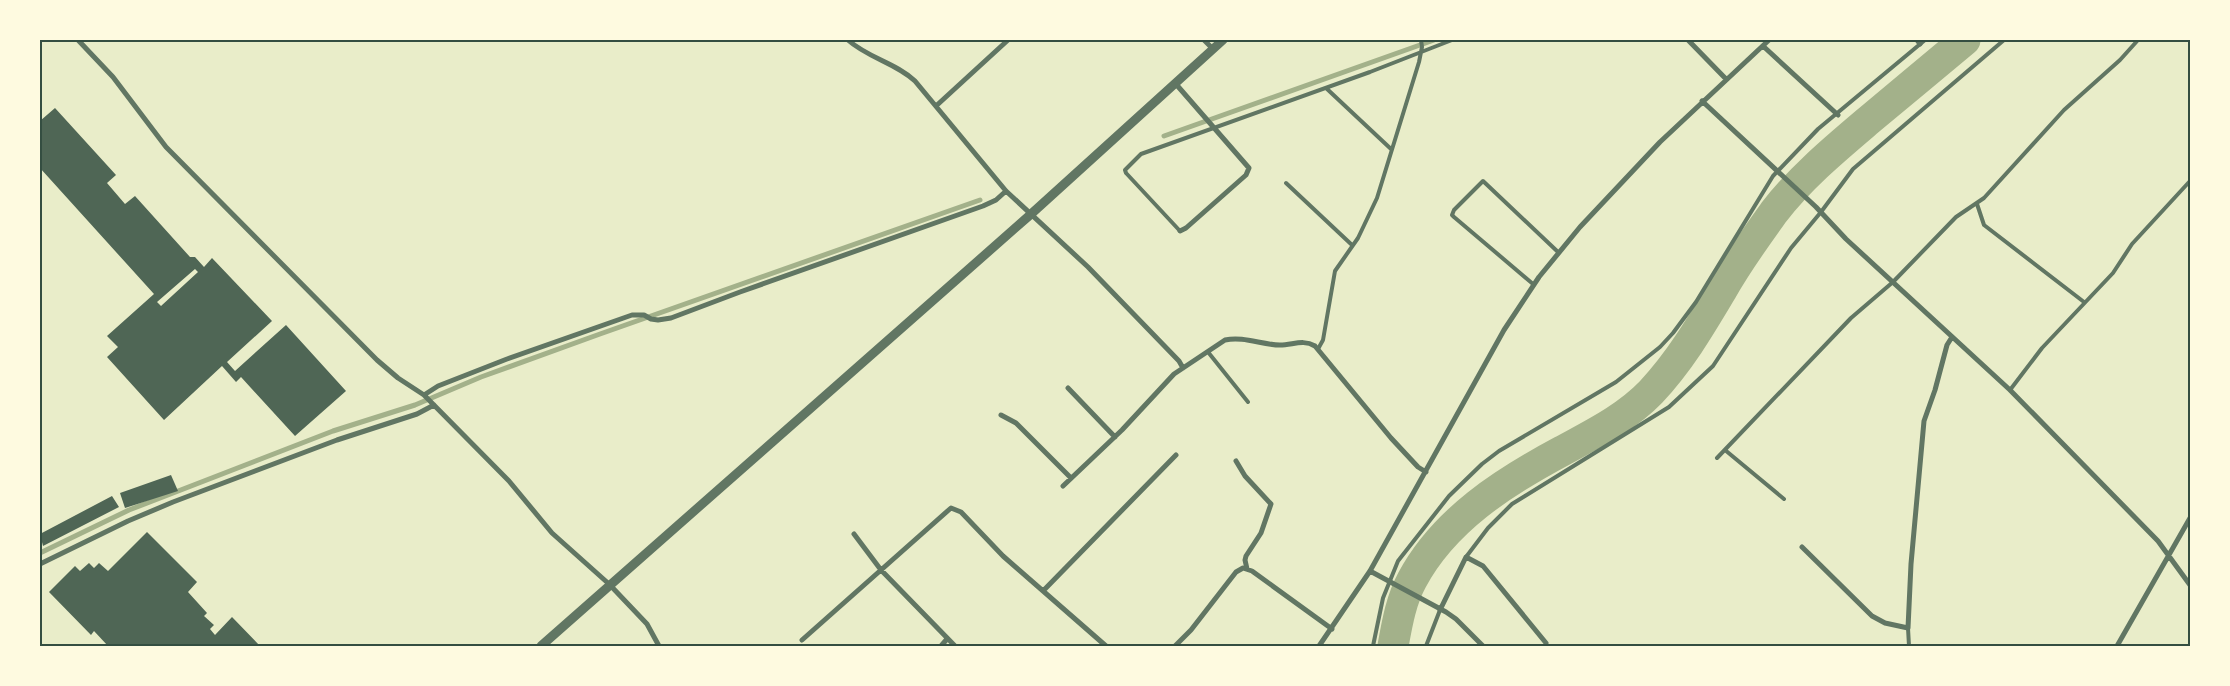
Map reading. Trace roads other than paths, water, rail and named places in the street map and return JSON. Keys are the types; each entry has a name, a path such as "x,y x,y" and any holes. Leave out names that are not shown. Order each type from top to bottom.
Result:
{"street":[{"path":"78,40 113,77 166,147 377,360 398,378 424,395 510,481 552,533 609,584 647,624 659,646"},
{"path":"936,106 1008,40"},
{"path":"1204,40 1213,49"},
{"path":"541,646 609,584 1030,215 1223,40"},
{"path":"1688,40 1726,79"},
{"path":"1319,646 1370,571 1504,330 1533,284 1558,252 1622,181 1702,101 1769,40"},
{"path":"850,41 865,53 910,76 1006,191 1088,267 1179,361 1183,368"},
{"path":"1763,46 1838,114"},
{"path":"1175,83 1246,163 1249,171 1186,228 1180,230"},
{"path":"1702,101 2010,390 2158,541 2190,585"},
{"path":"424,395 438,386 507,359 632,314 644,315 658,320 671,318 983,206 996,200 1006,191"},
{"path":"1802,547 1872,616 1885,624 1908,628 1910,564 1924,421 1935,390 1947,345 1952,337"},
{"path":"1063,486 1115,437 1174,374 1225,340 1234,338 1274,345 1304,341 1318,349 1391,438 1418,467 1426,472"},
{"path":"1068,388 1115,437"},
{"path":"40,564 128,521 173,502 337,440 417,414 433,404"},
{"path":"1002,415 1016,423 1071,478"},
{"path":"1043,591 1176,455"},
{"path":"1236,461 1245,476 1271,504 1261,533 1246,556 1247,569"},
{"path":"802,640 948,510 954,508 961,512 998,551 1106,646"},
{"path":"2117,646 2190,518"},
{"path":"854,534 880,570 955,646"},
{"path":"1440,610 1466,557 1483,566 1546,643"},
{"path":"1175,646 1191,630 1236,572 1243,568 1332,629"},
{"path":"1370,571 1456,619 1483,646"},
{"path":"941,646 947,639"}],"lane":[{"path":"1180,230 1126,173 1125,170 1148,151 1326,88 1452,40"},
{"path":"1373,646 1383,598 1391,583 1398,561 1437,510 1482,464 1516,440 1616,382 1653,353 1674,333 1779,174 1818,129 1838,114 1919,42 1925,40"},
{"path":"1466,557 1488,528 1512,504 1662,412 1699,381 1713,366 1791,248 1853,170 2004,40"},
{"path":"1717,458 1851,318 1893,282 1956,218 1978,204 2064,110 2120,60 2138,40"},
{"path":"1318,349 1323,340 1335,271 1352,245 1377,198 1421,53 1421,43"},
{"path":"1326,88 1391,149"},
{"path":"1533,284 1454,217 1452,214 1454,210 1483,181 1558,252"},
{"path":"2010,390 2042,348 2113,273 2132,244 2190,181"},
{"path":"1286,183 1352,245"},
{"path":"1978,204 1984,224 2084,302"},
{"path":"1208,352 1248,402"},
{"path":"1725,450 1784,499"},
{"path":"1426,646 1440,610"},
{"path":"1908,628 1909,646"}],"waterway":[{"path":"1164,136 1434,40"},
{"path":"1393,646 1400,612 1408,588 1425,559 1441,539 1458,521 1497,490 1540,463 1609,425 1631,410 1651,392 1698,330 1740,260 1784,199 1832,152 1965,40"},
{"path":"40,553 129,510 333,431 415,405 481,377 980,200"}]}
